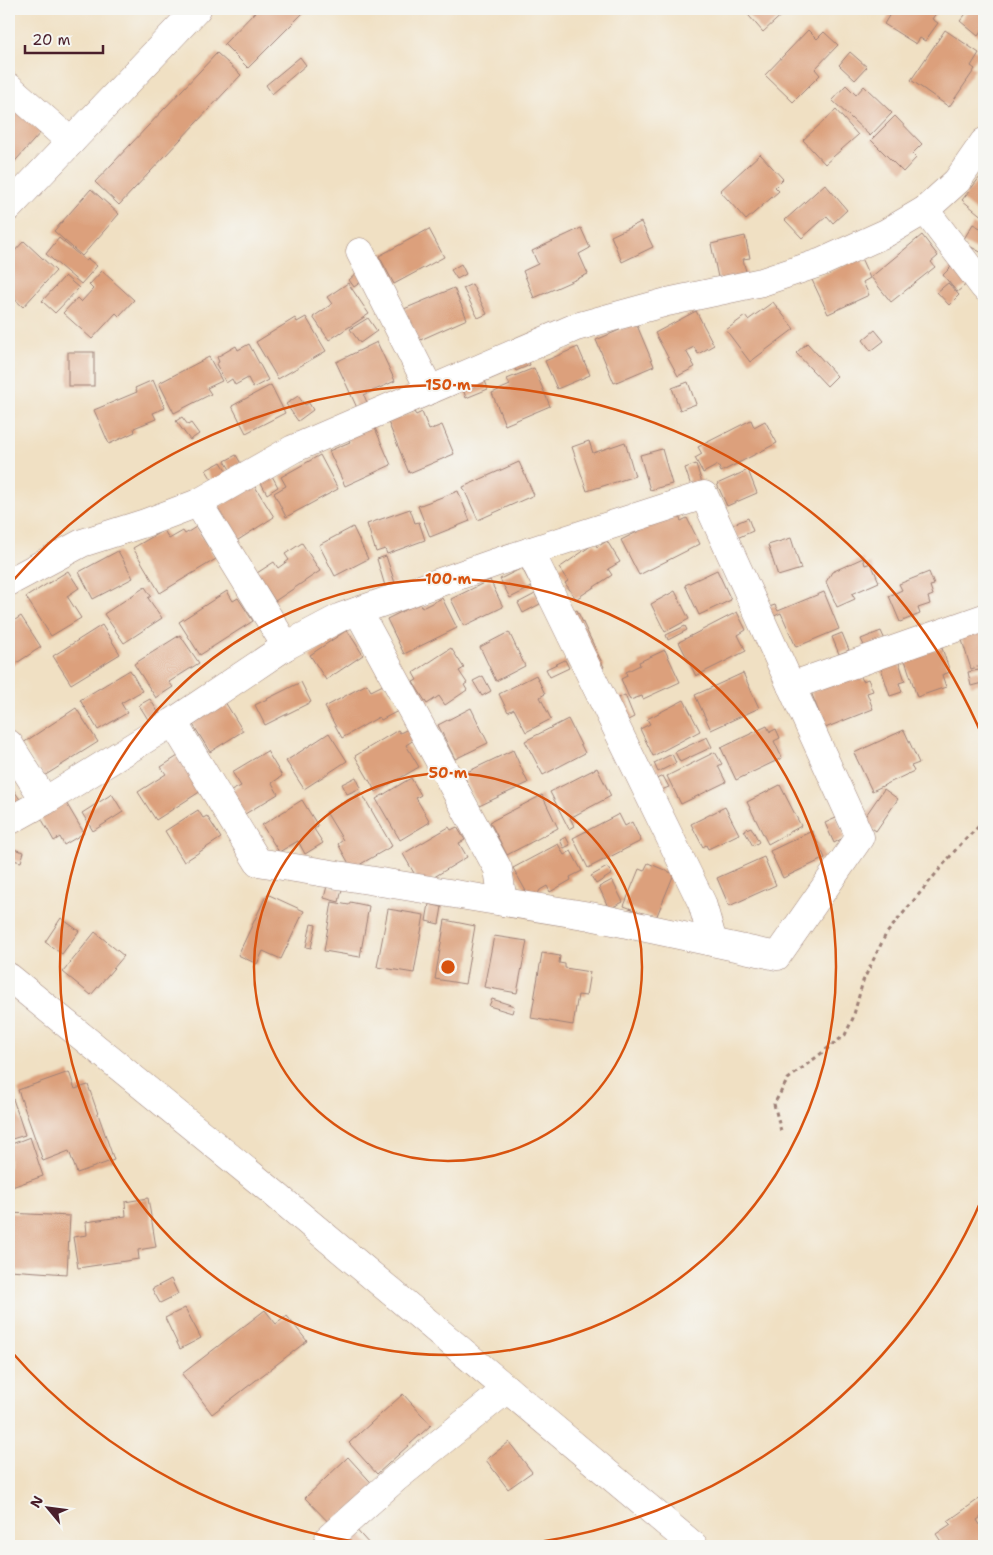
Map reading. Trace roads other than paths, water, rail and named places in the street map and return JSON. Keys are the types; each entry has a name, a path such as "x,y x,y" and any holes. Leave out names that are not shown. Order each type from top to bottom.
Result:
{"street":[{"path":"9,207 197,9"},
{"path":"9,87 70,142"},
{"path":"9,582 82,543 145,523 198,503 293,449 576,327 667,302 762,282 822,262 886,233 925,210 957,181 984,142"},
{"path":"925,210 984,287"},
{"path":"360,252 430,390"},
{"path":"9,821 173,722 286,646 341,617 530,551 704,495 860,837 776,956 590,916 258,862 173,722"},
{"path":"198,503 286,646"},
{"path":"530,551 702,903 713,942"},
{"path":"358,611 498,869 503,902"},
{"path":"791,686 984,618"},
{"path":"9,744 45,801"},
{"path":"9,977 264,1185 694,1546"},
{"path":"328,1546 329,1538 396,1478 507,1389"}]}
